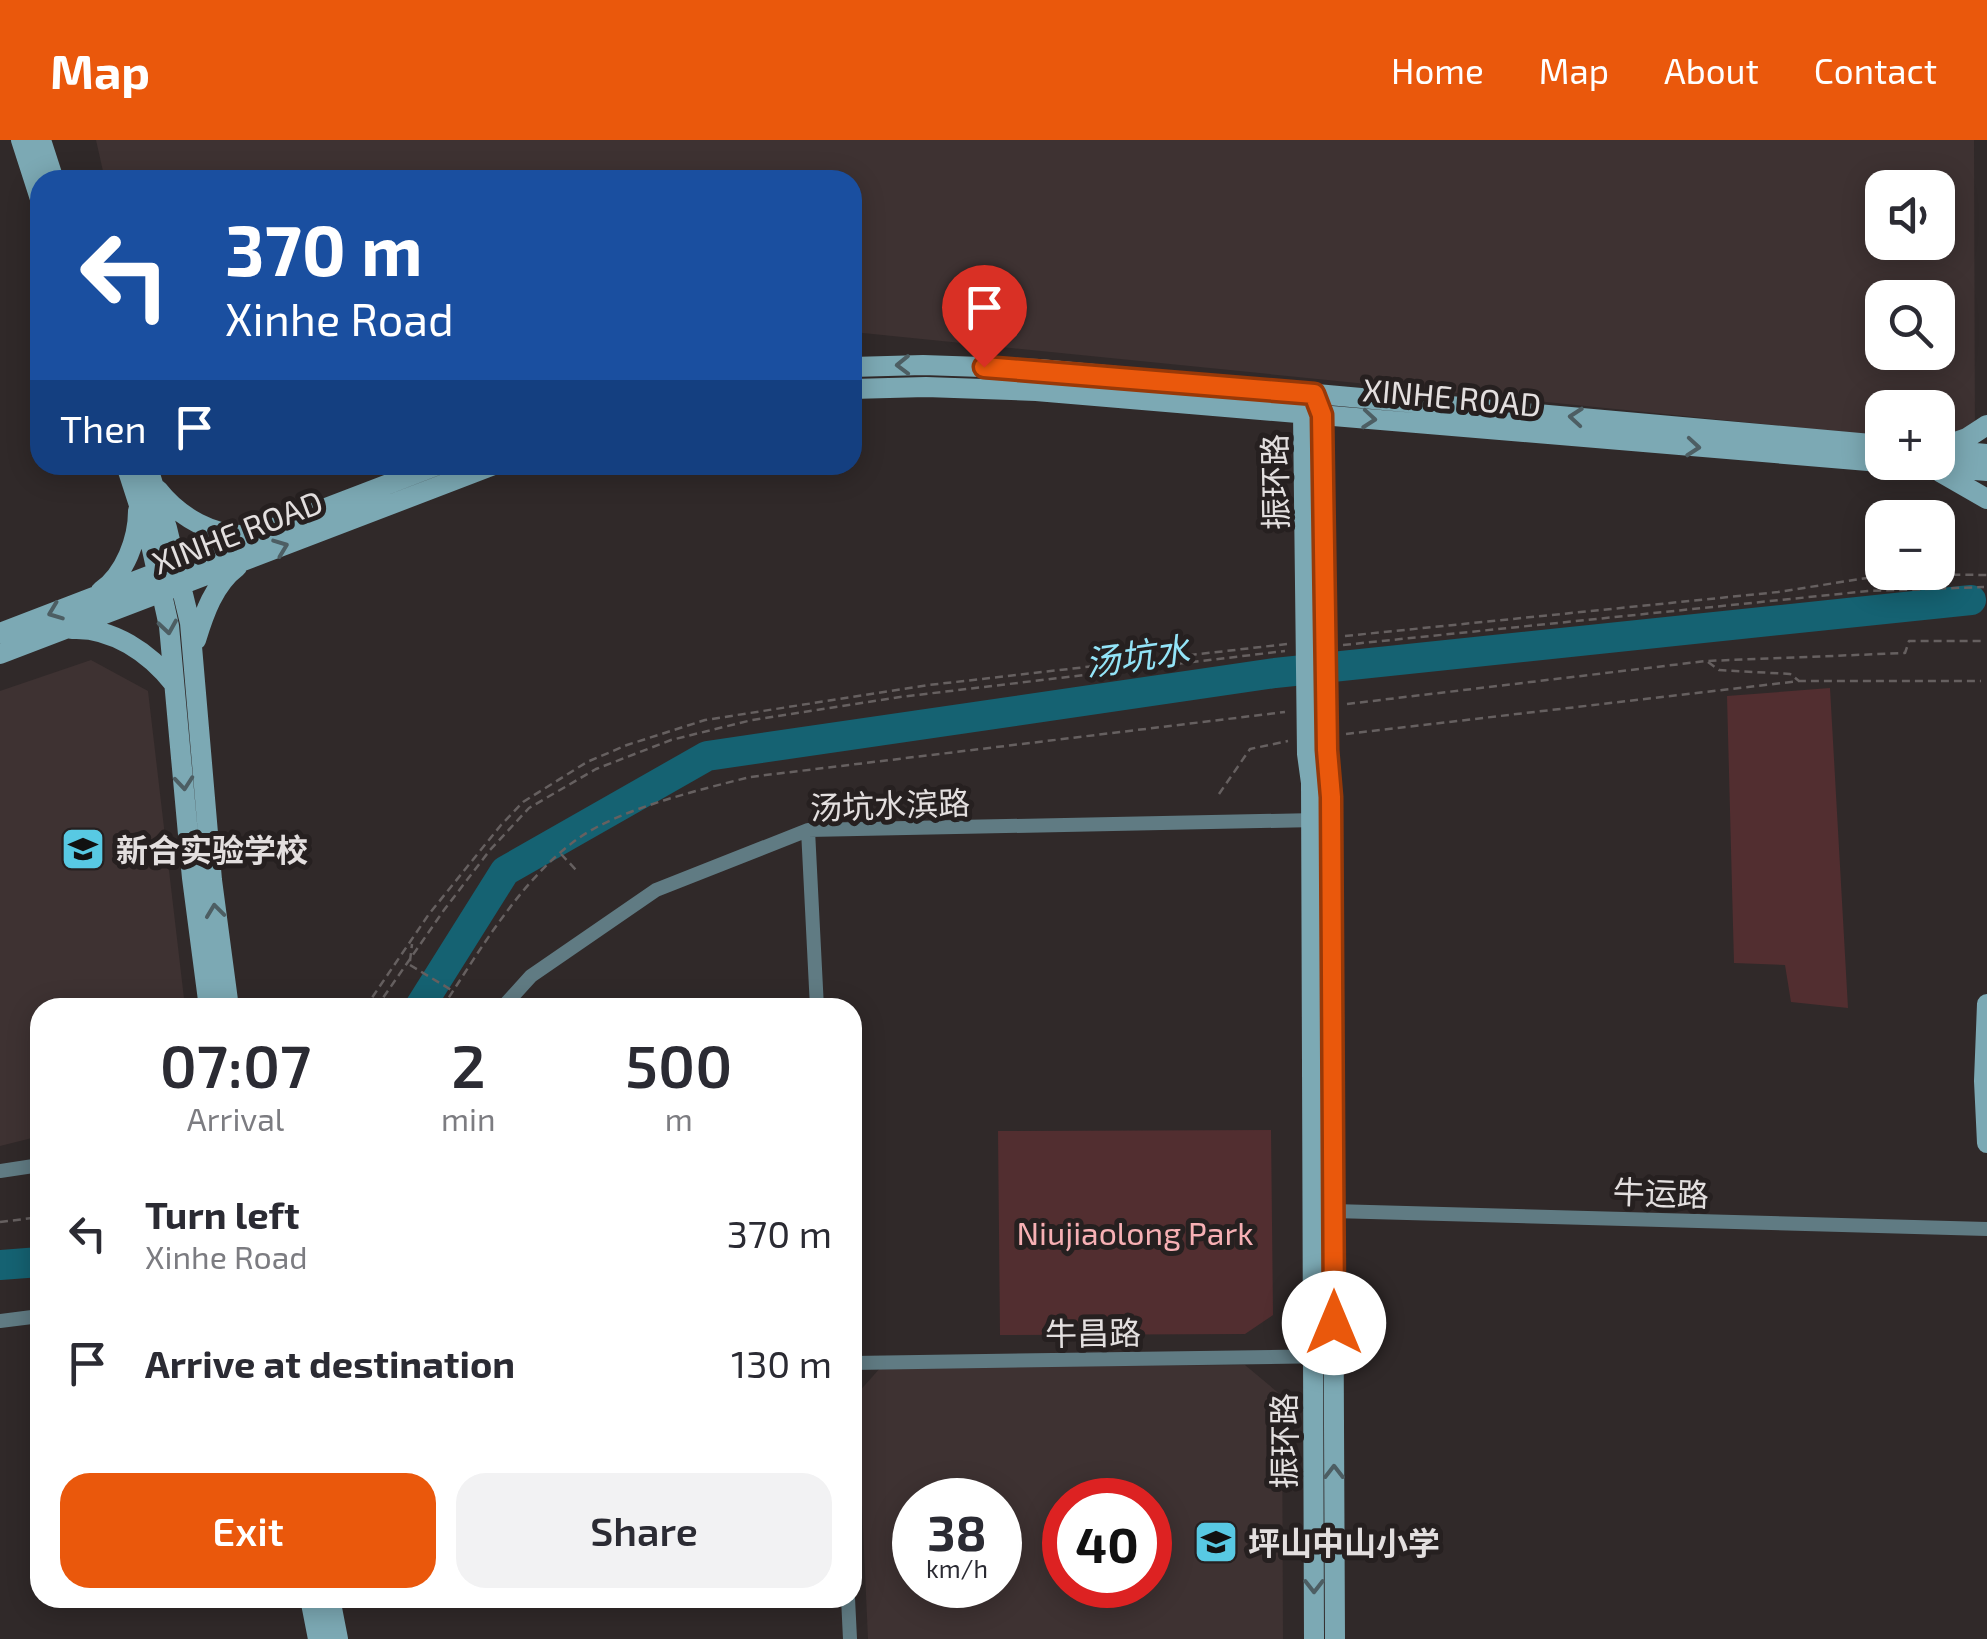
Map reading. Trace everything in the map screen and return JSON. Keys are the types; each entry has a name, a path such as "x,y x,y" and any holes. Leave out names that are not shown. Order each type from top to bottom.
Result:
{"street":[{"path":"21,140 31,170"},
{"path":"41,140 51,170"},
{"name":"XINHE ROAD","path":"862,367 1039,370 1865,443"},
{"name":"XINHE ROAD","path":"862,389 983,388 1312,414 1865,450"},
{"name":"振环路","path":"1314,394 1317,599 1309,748 1321,820 1333,1211 1323,1356 1335,1639"},
{"path":"1955,444 1987,424"},
{"name":"XINHE ROAD","path":"1955,454 1987,454"},
{"name":"XINHE ROAD","path":"1955,461 1987,471"},
{"path":"129,475 190,623 212,880 228,998"},
{"path":"150,475 169,579 169,626 192,878 209,998"},
{"path":"151,475 179,511 198,524 236,536 256,535"},
{"name":"XINHE ROAD","path":"0,654 59,632 256,535 412,475"},
{"name":"XINHE ROAD","path":"0,633 89,599 246,560 468,475"},
{"path":"1955,475 1987,499"},
{"path":"89,599 108,586 128,554 138,518 137,499"},
{"path":"194,662 208,605 229,572 246,560"},
{"path":"59,632 92,630 130,644 162,669 175,686"},
{"name":"振环路","path":"1314,1639 1323,1356 1321,820"},
{"name":"汤坑水滨路","path":"511,998 532,976 656,890 808,830 1321,820"},
{"path":"808,830 816,998"},
{"path":"1987,1004 1987,1142"},
{"path":"0,1171 30,1166"},
{"name":"牛运路","path":"1333,1211 1987,1229"},
{"path":"0,1321 30,1317"},
{"name":"牛昌路","path":"862,1363 1323,1356"},
{"path":"312,1608 318,1639"},
{"path":"332,1608 338,1639"},
{"path":"848,1608 850,1639"}],"path":[{"path":"1338,637 1778,592 1892,574 1987,575"},
{"path":"1332,646 1868,591 1984,588"},
{"path":"1334,706 1706,661 1904,653 1909,641 1984,641"},
{"path":"372,998 429,914 523,802 587,762 627,745 705,720 900,690 1302,642"},
{"path":"383,998 456,895 530,808 592,771 672,740 752,720 900,696 1292,650"},
{"path":"1126,661 1127,670"},
{"path":"1706,661 1719,670 1790,674 1799,680"},
{"path":"1348,734 1799,680 1981,681"},
{"path":"900,690 900,696"},
{"path":"448,998 526,889 560,853 579,837 684,794 750,777 1284,712"},
{"path":"1219,794 1250,749 1309,748"},
{"path":"587,762 592,771"},
{"path":"560,853 578,872"},
{"path":"409,963 411,943"},
{"path":"409,963 452,991"},
{"path":"0,1222 30,1218"}],"shaded area":[{"path":"96,140 1974,140 1975,445 1955,443 1955,390 1865,390 1865,434 862,333 862,170 103,170"},
{"name":"新合实验学校","path":"91,660 148,691 184,998 30,998 30,1138 0,1146 0,691"},
{"name":"坪山中山小学","path":"1245,1365 1282,1396 1283,1639 868,1639 862,1388 881,1367"}],"green space":[{"path":"1830,688 1848,1008 1791,1002 1785,965 1734,963 1727,696"},
{"name":"Niujiaolong Park","path":"1271,1130 1273,1315 1245,1334 1000,1335 998,1131"}],"waterway":[{"name":"汤坑水","path":"425,998 505,871 707,756 1275,673 1971,600"},
{"name":"汤坑水","path":"0,1265 30,1263"}],"place":[{"name":"新合实验学校","path":"83,849"},
{"name":"坪山中山小学","path":"1216,1542"}],"route":[{"path":"984,367 1314,394 1322,415 1327,750 1331,780 1334,1323"}]}
